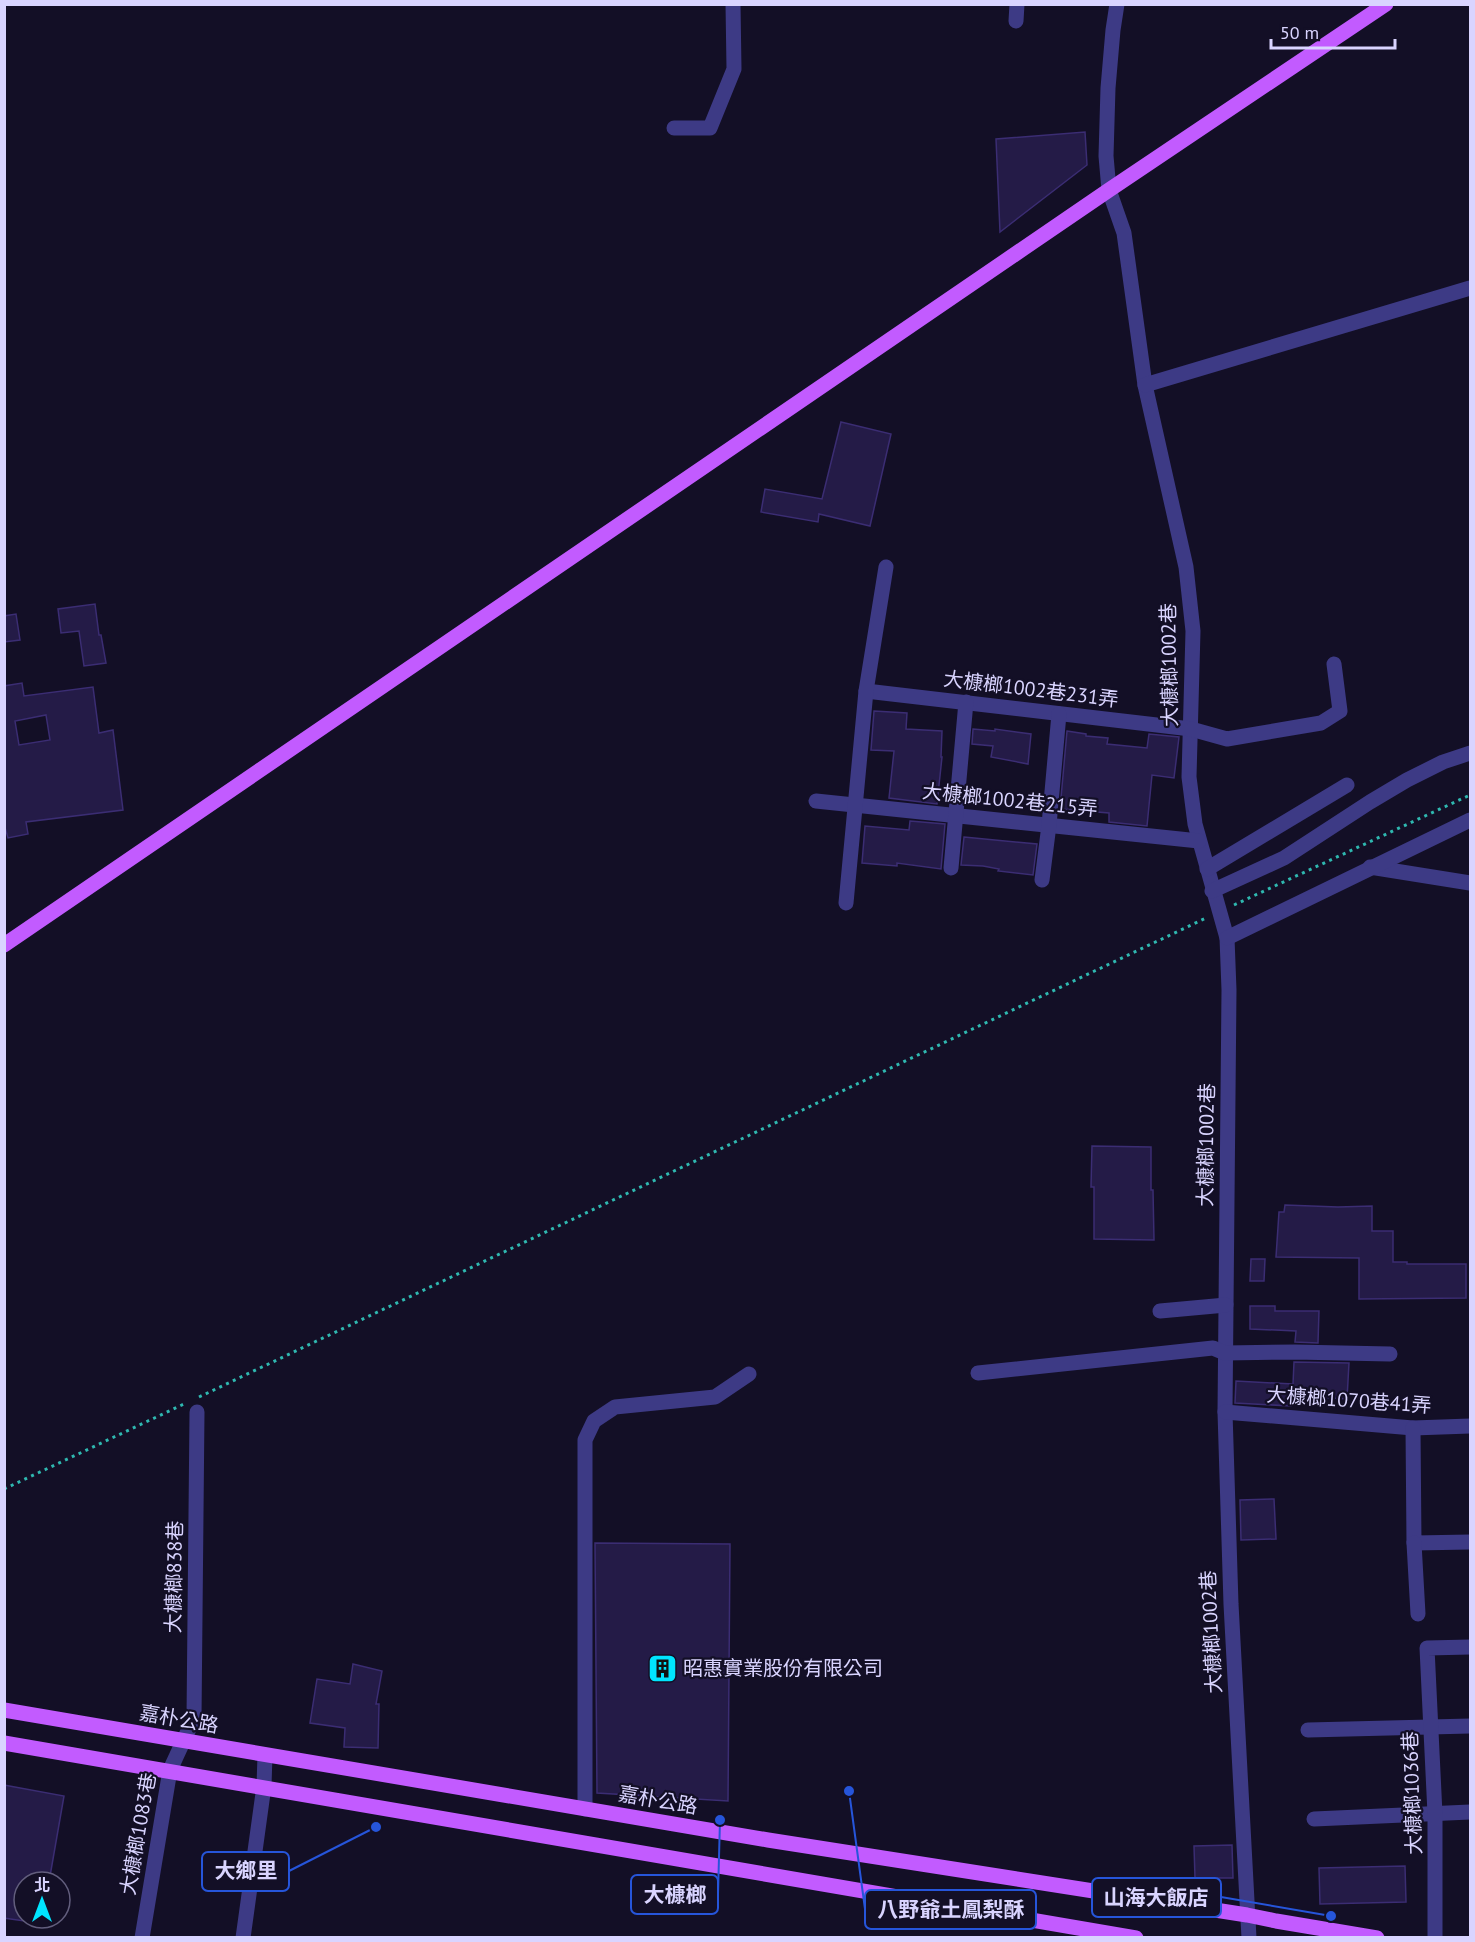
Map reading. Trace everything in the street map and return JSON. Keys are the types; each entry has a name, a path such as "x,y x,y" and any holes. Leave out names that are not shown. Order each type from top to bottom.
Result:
{"main road":[{"path":"4,945 1109,190 1386,4"},
{"name":"嘉朴公路","path":"4,1710 585,1809 1377,1938"},
{"path":"4,1743 264,1785 1136,1938"}],"street":[{"path":"674,128 710,128 734,69 733,4"},
{"path":"1016,21 1017,4"},
{"name":"大槺榔1002巷","path":"1117,4 1108,88 1109,190 1124,232 1145,385 1186,567 1193,631 1189,777 1199,841 1227,938 1229,990 1225,1412 1231,1604 1249,1938"},
{"path":"1145,385 1470,288"},
{"path":"846,903 866,691 886,567"},
{"name":"大槺榔1002巷231弄","path":"866,691 1191,729 1227,739 1321,723 1340,711 1334,664"},
{"path":"951,868 966,702"},
{"path":"1042,880 1059,714"},
{"path":"1212,891 1284,858 1407,780 1443,762 1470,753"},
{"path":"1207,869 1347,785"},
{"name":"大槺榔1002巷215弄","path":"816,801 1199,841"},
{"path":"1227,938 1470,820"},
{"path":"1370,867 1470,883"},
{"path":"1160,1311 1226,1305"},
{"path":"978,1373 1213,1348 1226,1353 1390,1354"},
{"path":"585,1809 585,1440 594,1421 615,1407 716,1397 749,1374"},
{"name":"大槺榔838巷","path":"184,1741 194,1718 194,1404"},
{"name":"大槺榔1070巷41弄","path":"1225,1412 1413,1428 1470,1426"},
{"path":"1413,1428 1414,1543 1418,1614"},
{"path":"1414,1543 1470,1542"},
{"name":"大槺榔1036巷","path":"1435,1938 1435,1814 1427,1648 1470,1647"},
{"path":"1308,1730 1470,1726"},
{"name":"大槺榔1083巷","path":"142,1938 170,1770 184,1741"},
{"path":"243,1938 264,1785 265,1755"},
{"path":"1314,1819 1470,1812"}],"path":[{"path":"4,1489 194,1404 1219,912 1470,795"}],"building":[{"path":"1085,132 1087,165 1000,232 996,139"},
{"path":"841,422 891,434 870,526 819,514 818,522 761,512 765,489 822,499"},
{"path":"95,604 106,663 84,666 79,631 61,633 58,609"},
{"path":"16,614 20,640 4,642 4,616"},
{"path":"22,683 24,696 93,687 99,733 113,730 123,810 26,822 28,834 8,838 4,824 4,686","holes":["46,715 50,740 19,745 15,721"]},
{"path":"874,711 907,713 906,729 942,731 937,804 889,798 894,751 871,750"},
{"path":"973,729 995,731 995,729 1031,734 1028,764 991,757 993,746 972,744"},
{"path":"1067,731 1108,738 1107,744 1147,748 1149,734 1179,737 1174,778 1152,775 1147,826 1109,822 1109,813 1060,809"},
{"path":"910,821 945,824 941,869 897,863 897,866 862,863 865,826 909,830"},
{"path":"964,837 1037,844 1033,875 998,871 999,869 983,866 961,865"},
{"path":"1092,1146 1151,1147 1154,1240 1094,1239 1094,1187 1091,1187"},
{"path":"1285,1205 1372,1206 1372,1231 1393,1231 1393,1262 1466,1264 1466,1298 1359,1299 1359,1258 1276,1257 1279,1212 1284,1212"},
{"path":"1251,1259 1265,1259 1264,1281 1250,1281"},
{"path":"1250,1306 1275,1306 1275,1311 1319,1311 1318,1343 1295,1342 1296,1331 1250,1329"},
{"path":"1294,1362 1349,1363 1347,1399 1315,1397 1315,1404 1291,1403 1291,1406 1235,1403 1236,1381 1293,1384"},
{"path":"1274,1499 1276,1539 1241,1540 1240,1500"},
{"name":"昭惠實業股份有限公司","path":"595,1543 730,1544 728,1801 597,1793"},
{"path":"353,1664 382,1671 376,1704 379,1704 378,1748 344,1747 345,1728 310,1723 317,1679 350,1684"},
{"path":"4,1785 64,1796 51,1870 12,1870 12,1919 4,1918"},
{"path":"1232,1845 1233,1878 1195,1878 1194,1846"},
{"path":"1405,1866 1406,1902 1320,1904 1319,1868"}],"place":[{"name":"昭惠實業股份有限公司","path":"662,1668"},
{"name":"八野爺土鳳梨酥","path":"849,1791"},
{"name":"大槺榔","path":"720,1820"},
{"name":"大鄉里","path":"376,1827"},
{"name":"山海大飯店","path":"1331,1916"}]}
